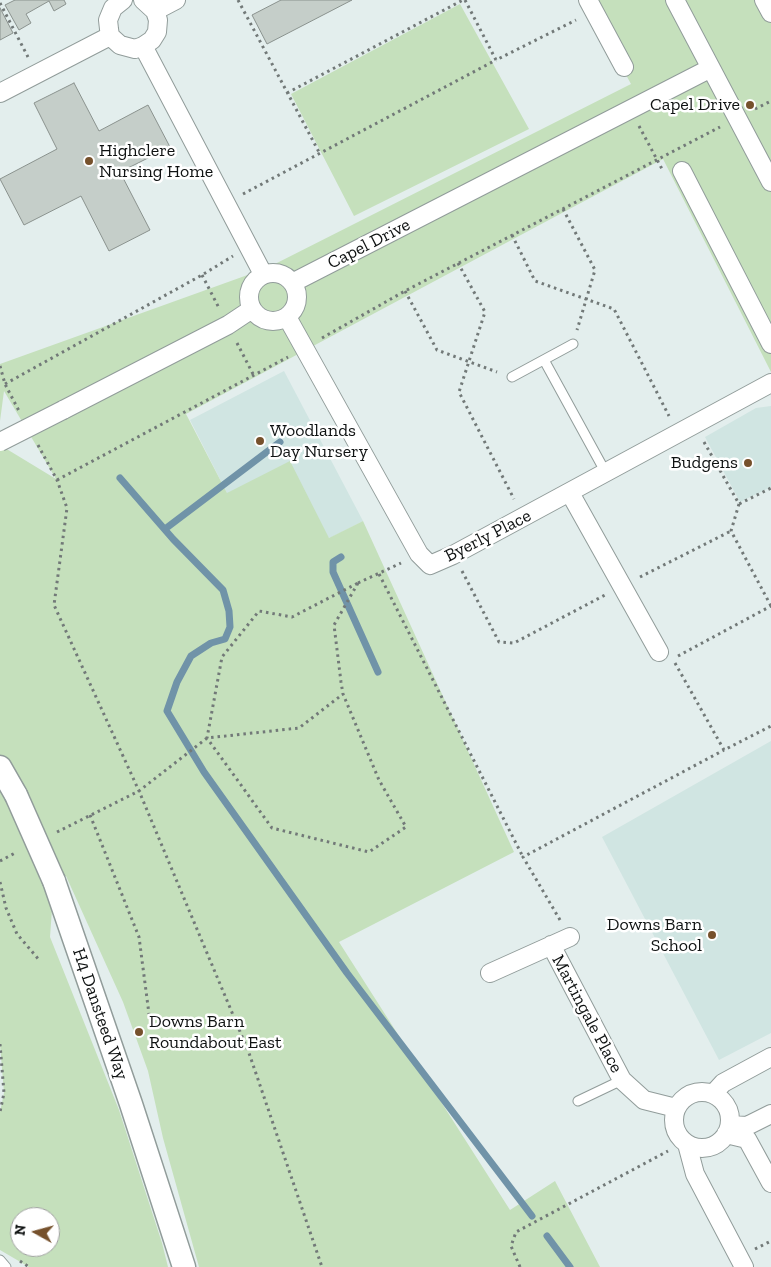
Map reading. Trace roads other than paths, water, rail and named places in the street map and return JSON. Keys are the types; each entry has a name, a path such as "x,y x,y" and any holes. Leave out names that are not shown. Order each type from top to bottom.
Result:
{"street":[{"path":"122,0 113,8 109,16 110,36 120,45 129,48 143,46 152,40 157,32 158,20 149,6 176,0"},
{"path":"675,0 771,182"},
{"path":"764,0 771,13"},
{"path":"591,6 624,67"},
{"path":"0,93 110,36"},
{"path":"143,46 263,274"},
{"name":"Capel Drive","path":"294,282 711,68"},
{"path":"682,171 771,344"},
{"path":"278,273 294,282 297,301 294,309 287,317 279,321 268,321 261,318 252,309 249,302 250,290 263,274 278,273"},
{"path":"0,442 228,324 252,309"},
{"name":"Byerly Place","path":"287,317 419,554 430,564 454,555 524,518 771,383"},
{"path":"570,493 659,652"},
{"name":"H4 Dansteed Way","path":"0,767 16,795 54,882 128,1095 184,1267"},
{"name":"Martingale Place","path":"490,973 570,937"},
{"name":"Martingale Place","path":"551,945 622,1080 644,1100 676,1108"},
{"path":"713,1094 723,1083 771,1057"},
{"path":"684,1141 700,1148 711,1147 720,1142 728,1130 730,1114 726,1105 713,1094 696,1092 685,1098 676,1108 674,1123 684,1141 695,1174 744,1267"},
{"path":"728,1130 747,1126 771,1114"},
{"path":"728,1130 747,1140 771,1183"}],"lane":[{"path":"512,377 573,344"},
{"path":"544,360 606,473"},
{"path":"578,1101 622,1080"},
{"path":"0,1260 6,1267"}],"waterway":[{"path":"165,529 280,442"},
{"path":"120,478 173,539 223,590 229,611 230,627 225,639 211,643 191,656 177,682 167,711 204,772 347,973 532,1216"},
{"path":"341,557 333,562 333,572 378,672"},
{"path":"547,1236 570,1267"}],"place":[{"name":"Capel Drive","path":"750,105"},
{"name":"Highclere Nursing Home","path":"89,161"},
{"name":"Woodlands Day Nursery","path":"260,441"},
{"name":"Budgens","path":"748,463"},
{"name":"Downs Barn School","path":"712,935"},
{"name":"Downs Barn Roundabout East","path":"139,1032"}]}
